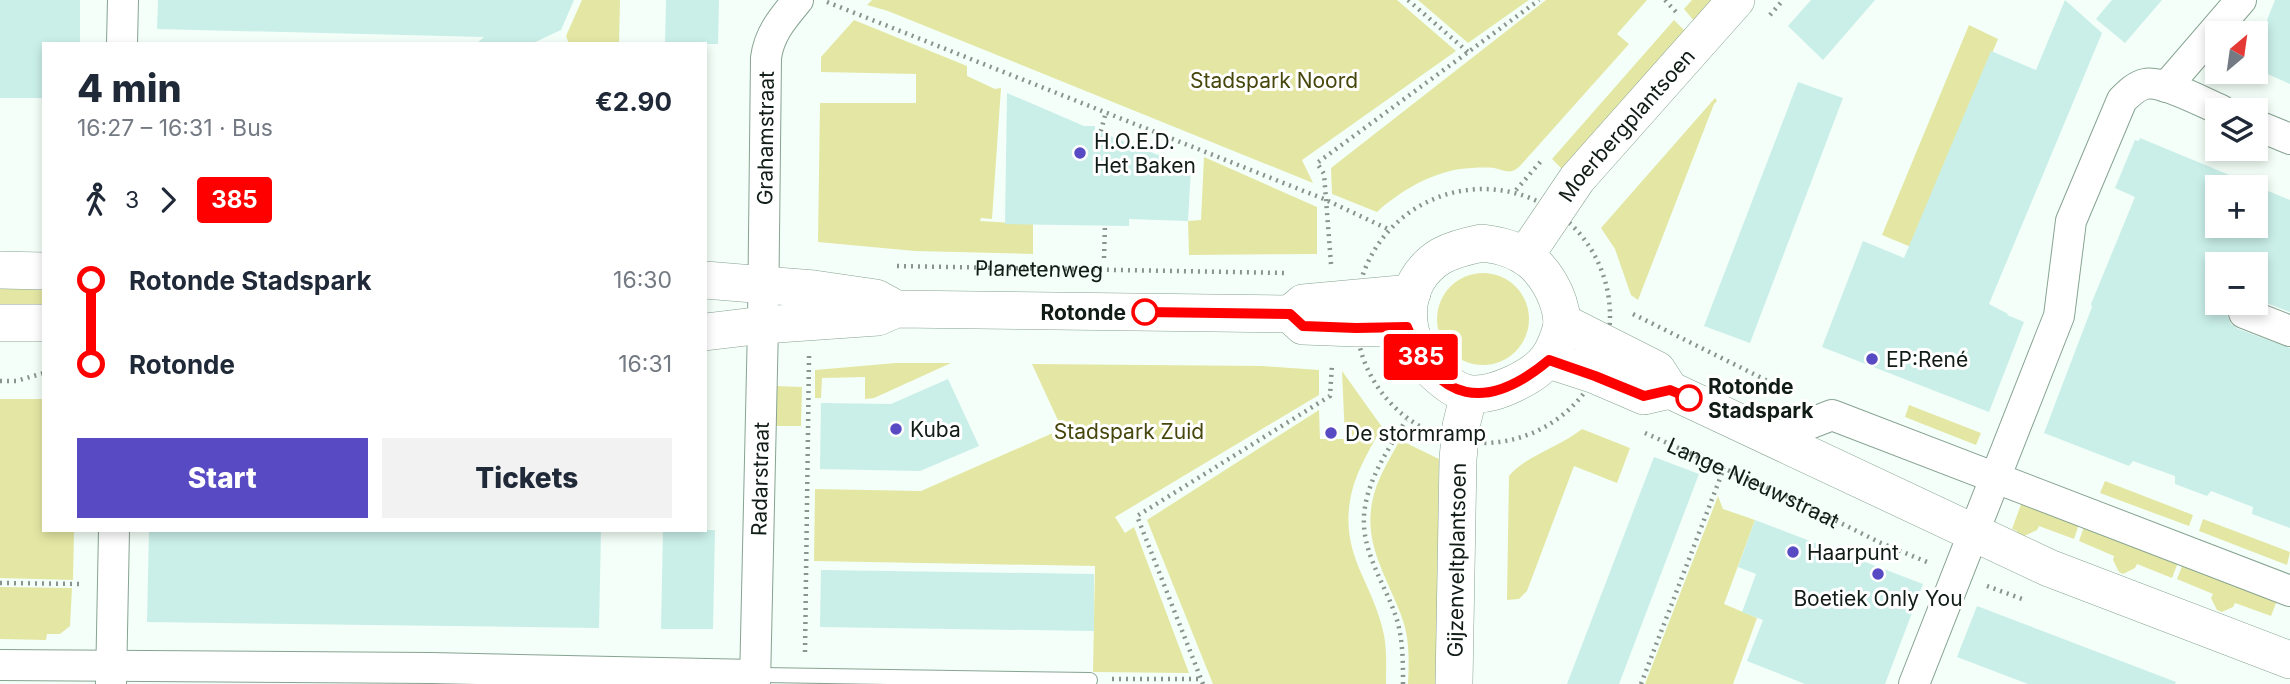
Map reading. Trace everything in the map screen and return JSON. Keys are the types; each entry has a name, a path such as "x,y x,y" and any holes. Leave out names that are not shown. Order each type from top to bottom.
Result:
{"street":[{"path":"122,42 124,0"},
{"name":"Grahamstraat","path":"763,286 766,58 768,44 775,30 798,0"},
{"name":"Moerbergplantsoen","path":"1525,256 1577,179 1736,0"},
{"path":"2166,87 2241,0"},
{"path":"1914,684 2059,316 2071,221 2122,100 2133,89 2147,83 2166,87 2205,103"},
{"path":"2268,130 2290,139"},
{"path":"1562,322 1549,360 1533,373 1498,390 1469,394 1450,386 1432,371 1417,351 1410,310 1423,273 1439,257 1459,248 1482,243 1504,246 1525,256 1545,274 1557,299 1562,322 1592,383"},
{"path":"0,270 42,271"},
{"name":"Planetenweg","path":"707,280 814,289 876,298 896,309"},
{"name":"Radarstraat","path":"755,679 763,286"},
{"name":"Planetenweg","path":"707,332 762,342 878,317 896,309 1290,314 1303,303 1352,320 1410,310"},
{"path":"2249,315 2290,331"},
{"path":"0,323 42,323"},
{"path":"1549,360 1592,383 1657,370 1670,390 1973,534 2049,568 2290,660"},
{"name":"Gijzenveltplantsoen","path":"1454,684 1460,440 1469,394"},
{"path":"1773,438 1832,415 2290,591"},
{"path":"112,674 114,532"},
{"path":"0,664 112,674 755,679"}],"lane":[{"path":"755,679 804,676 1090,680"}],"path":[{"path":"823,0 1324,198 1390,230"},
{"path":"1408,0 1468,52"},
{"path":"1099,138 1106,112"},
{"path":"1331,270 1373,381 1406,419 1438,435 1460,440 1496,443 1524,438 1561,417 1592,383 1610,303 1603,271 1593,251 1581,232 1554,211 1515,191 1463,190 1441,195 1421,204 1390,230 1369,257 1352,320"},
{"path":"1104,258 1105,225"},
{"path":"1359,262 1369,257"},
{"name":"Planetenweg","path":"887,265 1296,273"},
{"path":"1610,303 1616,306"},
{"path":"1623,309 1815,404 1832,415"},
{"path":"762,342 809,355 822,354"},
{"path":"804,676 809,355"},
{"path":"0,381 16,381 42,374"},
{"path":"1403,684 1402,639 1396,618 1371,561 1364,524 1365,507 1376,472 1406,419"},
{"name":"Lange Nieuwstraat","path":"1643,432 1881,543 2034,604"},
{"path":"1641,684 1724,468"},
{"path":"0,583 114,584"},
{"path":"1090,680 1200,679"}],"green space":[{"path":"582,0 620,0 619,42 568,42 566,36"},
{"name":"Stadspark Noord","path":"872,0 1397,0 1456,51 1302,160 1313,183 888,11 867,5"},
{"path":"1418,0 1529,0 1468,43"},
{"name":"Stadspark Noord","path":"1546,0 1647,0 1617,34 1629,44 1519,167 1510,171 1490,168 1448,171 1405,190 1377,212 1332,194 1331,168"},
{"path":"1692,0 1713,0 1695,22 1684,9"},
{"path":"854,20 967,66 967,76 995,89 1001,88 992,219 981,218 980,221 1033,224 1033,254 915,251 818,242 820,103 916,103 916,74 821,72 821,57"},
{"path":"1674,20 1685,31 1563,170 1552,159"},
{"path":"1969,25 1998,39 1911,247 1882,235"},
{"path":"1715,98 1717,101 1638,300 1631,295 1615,249 1601,228"},
{"path":"1204,157 1317,207 1317,254 1189,255 1188,221 1201,220"},
{"path":"1483,273 1501,276 1516,286 1526,301 1529,319 1526,337 1516,352 1501,362 1483,365 1465,362 1450,352 1440,337 1437,319 1440,301 1450,286 1465,276"},
{"path":"0,278 42,279 42,315 0,314"},
{"path":"896,363 951,363 874,398 865,399 865,377 822,378 821,398 815,398 815,370"},
{"name":"Stadspark Zuid","path":"1032,364 1263,366 1319,370 1319,395 1115,517 1125,533 1134,527 1189,673 1093,672 1095,566 814,561 815,489 921,491 1062,429"},
{"name":"Stadspark Zuid","path":"1342,371 1382,427 1365,458 1352,491 1349,532 1358,566 1384,635 1386,684 1213,684 1147,520 1319,410 1320,439 1345,439"},
{"path":"775,386 802,387 801,426 775,426"},
{"path":"0,399 42,399 42,532 74,532 73,580 0,578"},
{"path":"1909,405 1981,433 1976,445 1905,417"},
{"path":"1582,429 1630,448 1617,483 1574,466 1527,591 1519,599 1507,600 1509,476 1524,463"},
{"path":"1400,440 1439,459 1436,684 1408,684 1406,632 1378,560 1371,533 1370,518 1374,495 1383,470"},
{"path":"2105,481 2193,515 2189,526 2100,493"},
{"path":"1718,496 1723,509 1755,520 1724,604 1757,618 1733,684 1645,684"},
{"path":"2023,499 2080,521 2074,539 2039,526 2037,530 2022,537 2016,534 2017,531 2012,529"},
{"path":"2203,519 2290,552 2287,565 2199,531"},
{"path":"2085,524 2179,560 2172,578 2137,564 2123,574 2119,572 2113,560 2114,556 2079,541"},
{"path":"2184,561 2278,598 2271,616 2235,603 2233,607 2222,612 2217,610 2211,598 2213,594 2177,579"},
{"path":"0,587 72,588 70,626 60,634 47,634 46,640 0,639"}],"building":[{"path":"0,0 80,0 80,42 42,42 42,98 0,98"},
{"path":"158,0 574,0 561,30 535,42 478,42 484,37 157,29"},
{"path":"666,0 719,0 718,44 665,42"},
{"path":"1811,0 1875,0 1823,60 1788,26"},
{"path":"2065,0 2102,33 1989,304 2024,322 1989,412 1822,347 1863,241 1904,258 1991,51 2036,70"},
{"path":"2112,0 2162,0 2125,43 2096,19"},
{"path":"2275,0 2290,0 2290,84 2268,74 2267,21"},
{"path":"1798,82 1843,98 1750,343 1704,326"},
{"name":"H.O.E.D. Het Baken","path":"1007,93 1084,126 1095,126 1095,130 1191,168 1188,221 1129,219 1129,226 1005,224"},
{"path":"2140,138 2230,175 2205,175 2205,238 2268,238 2268,191 2290,200 2290,312 2268,304 2268,252 2205,252 2205,315 2227,315 2231,324 2238,329 2290,348 2290,528 2252,514 2253,507 2211,491 2207,496 2175,484 2175,476 2133,461 2129,466 2044,433 2091,304 2135,197 2115,188 2135,140 2139,141"},
{"name":"Kuba","path":"948,379 979,446 920,471 820,469 821,403 891,404"},
{"path":"1654,457 1699,474 1619,684 1567,684"},
{"path":"1755,520 1923,584 1885,684 1805,684 1747,661 1763,620 1742,612 1756,574 1738,567"},
{"path":"715,530 713,629 661,629 663,532"},
{"path":"149,532 601,532 599,628 147,622"},
{"path":"821,570 1094,574 1094,631 820,627"},
{"path":"1977,606 2176,682 2028,684 1957,657"}],"bus line":[{"name":"385","path":"1145,312 1290,314 1303,326 1407,327 1417,351 1432,371 1450,386 1469,394 1484,394 1517,382 1549,360 1644,396 1670,390 1689,398"}],"place":[{"name":"H.O.E.D. Het Baken","path":"1080,153"},
{"name":"Rotonde","path":"1145,312"},
{"name":"EP:René","path":"1872,359"},
{"name":"Rotonde Stadspark","path":"1689,398"},
{"name":"Kuba","path":"896,429"},
{"name":"De stormramp","path":"1331,433"},
{"name":"Haarpunt","path":"1793,552"},
{"name":"Boetiek Only You","path":"1878,574"}]}
